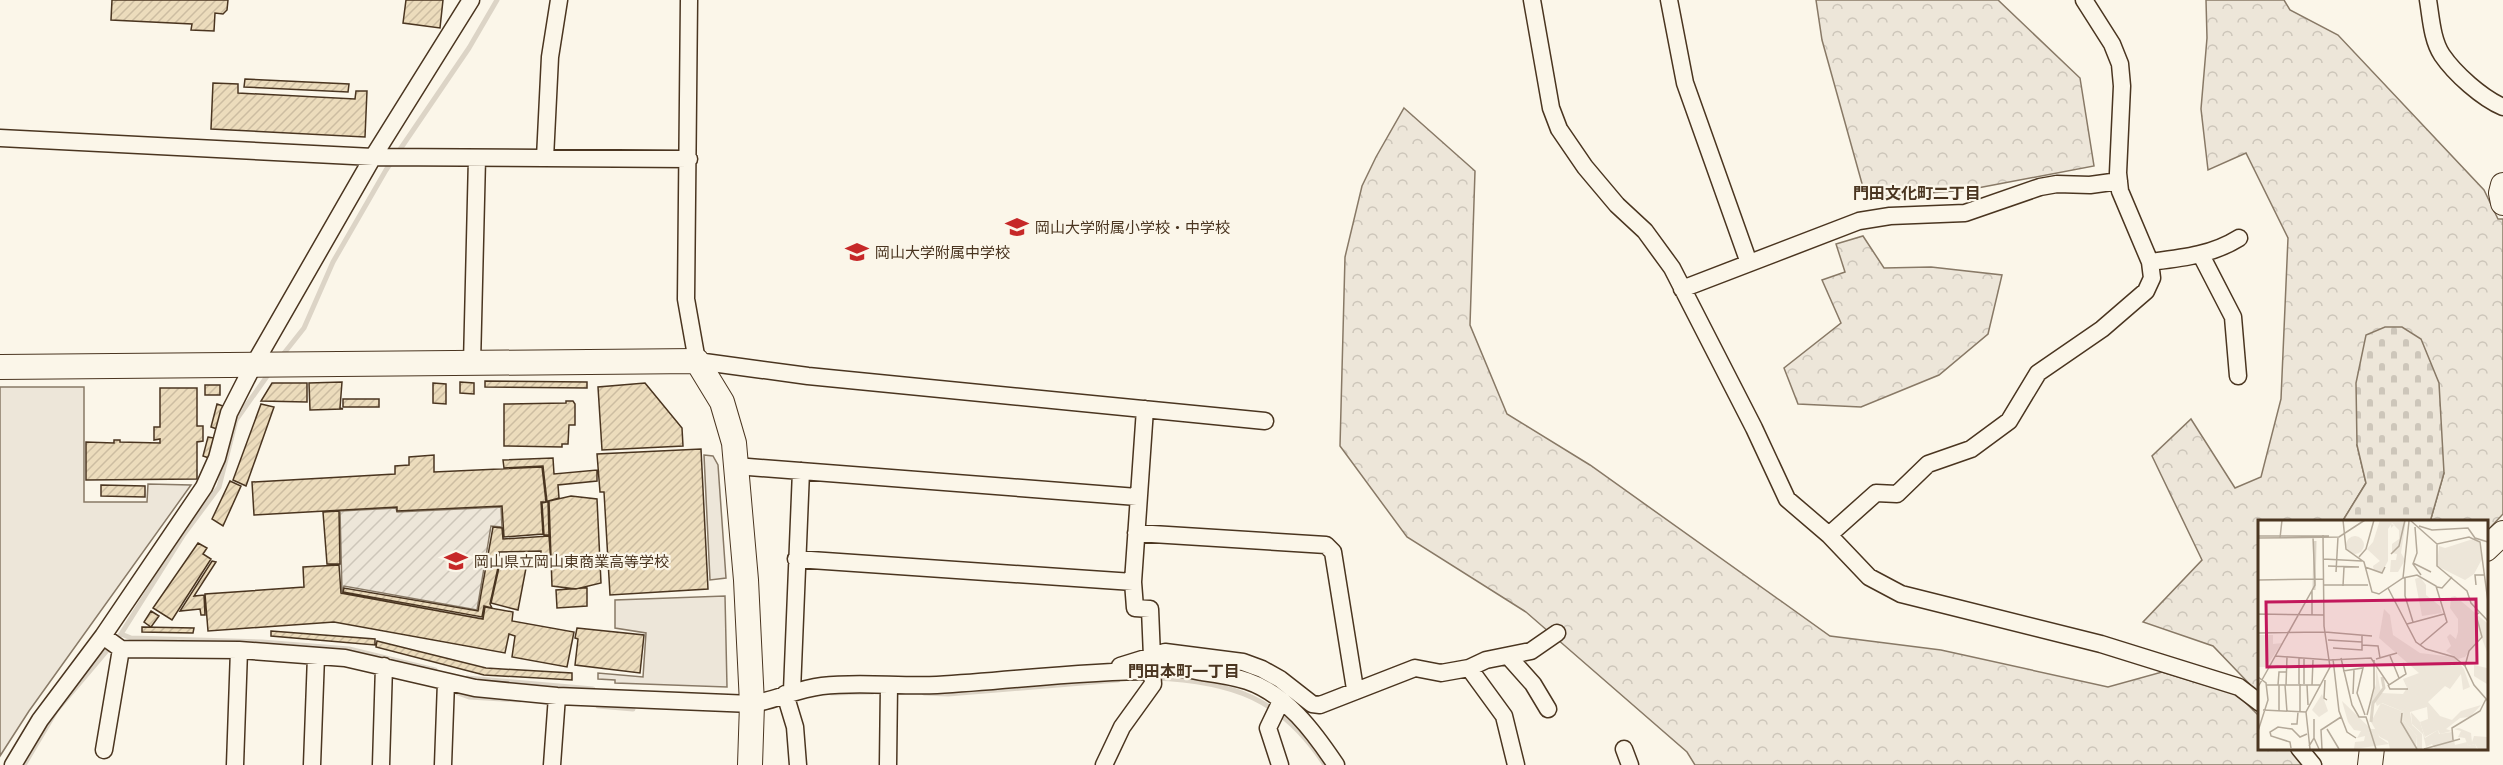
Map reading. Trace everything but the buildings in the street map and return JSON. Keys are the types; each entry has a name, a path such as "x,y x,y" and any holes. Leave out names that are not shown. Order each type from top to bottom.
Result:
{"street":[{"path":"13,765 40,720 112,642 204,487 217,458 229,413 267,366 380,157 471,0"},
{"path":"545,158 550,57 559,0"},
{"path":"689,0 686,299 697,361 722,402 734,443 746,580 752,704 750,765"},
{"path":"1532,0 1551,108 1559,129 1585,167 1617,205 1645,231 1672,268 1754,428 1787,499 1829,535 1869,577 1901,594 2101,644 2239,687 2258,701"},
{"path":"1669,0 1685,83 1749,263"},
{"path":"1829,535 1876,493 1897,494 1928,464 1971,449 2009,421 2038,373 2102,329 2146,291 2152,278 2150,262 2120,191 2122,86 2120,64 2112,44 2084,0"},
{"path":"2428,0 2433,30 2442,55 2472,87 2503,107"},
{"path":"0,138 380,157 689,159"},
{"path":"472,364 477,158"},
{"path":"1682,289 1859,221 1890,216 1965,213 2040,187 2119,181"},
{"path":"2503,185 2501,193 2503,203"},
{"path":"2150,262 2201,255 2223,248 2239,238"},
{"path":"2201,255 2233,317 2238,376"},
{"path":"0,367 697,361 808,376 1265,421"},
{"path":"1104,765 1122,727 1153,684 1150,609 1135,608 1133,582 1137,497 1145,409"},
{"path":"736,466 1137,497"},
{"path":"798,765 789,692 801,471"},
{"path":"1136,533 1326,545 1332,552 1355,689"},
{"path":"2488,548 2503,533"},
{"path":"796,559 1133,582"},
{"path":"1152,671 1159,652 1165,651 1243,662 1280,679 1312,704 1320,705 1350,694 1355,689 1415,668 1441,673 1469,668 1486,660 1531,651 1557,633"},
{"path":"112,642 345,658 475,688 557,696 752,704 789,692 824,685 987,682 1034,676 1112,671 1122,665 1152,671 1161,668 1248,681 1278,708 1311,731 1336,765"},
{"path":"104,750 112,642"},
{"path":"235,765 239,650"},
{"path":"312,765 316,656"},
{"path":"1508,656 1533,684 1548,709"},
{"path":"381,765 384,666"},
{"path":"1469,668 1504,716 1516,765"},
{"path":"443,765 446,682"},
{"path":"888,765 889,685"},
{"path":"552,765 557,696"},
{"path":"1278,708 1268,728 1280,765"},
{"path":"1623,749 1630,765"},
{"path":"2301,750 2313,765"},
{"path":"2370,765 2372,750"}],"green space":[{"path":"1816,0 1998,0 2080,78 2094,166 1967,190 1866,198 1822,40"},
{"path":"2206,0 2284,0 2290,10 2338,35 2484,190 2498,219 2503,219 2503,514 2488,530 2488,520 2431,520 2444,473 2357,445 2366,483 2343,520 2258,520 2258,693 2213,646 2143,622 2202,560 2152,456 2191,419 2235,488 2261,477 2281,399 2288,238 2246,153 2208,170 2201,109 2207,38"},
{"path":"1404,108 1475,171 1470,325 1507,414 1590,465 1830,636 1941,650 2108,687 2162,672 2238,695 2258,715 2258,750 2291,750 2303,765 1695,765 1687,752 1526,612 1407,537 1340,446 1345,257 1362,186"},
{"path":"1863,236 1884,268 1931,267 2002,275 1988,334 1939,375 1861,407 1798,404 1784,368 1841,323 1822,280 1845,272 1836,244"},
{"path":"2385,327 2402,327 2421,339 2439,383 2444,473 2431,520 2343,520 2366,483 2357,445 2356,383 2366,335"},
{"path":"0,387 84,387 84,502 147,502 148,484 191,485 29,711 0,756"},
{"path":"704,455 713,456 718,465 726,578 710,580"},
{"path":"501,507 502,527 491,526 477,610 344,586 342,592 340,511 396,508 397,512"},
{"path":"725,596 727,687 615,683 615,680 598,679 598,673 643,677 646,633 615,628 615,600"}],"waterway":[{"path":"281,357 304,328 333,262 386,170 469,48 497,0"},
{"path":"24,765 56,711 121,634 184,534 219,487 236,420 270,372"},
{"path":"121,634 131,638 262,642 349,649 435,670"},
{"path":"467,678 593,689"},
{"path":"1154,678 1207,683 1231,689 1252,698 1272,709 1291,724 1325,765"},
{"path":"924,693 948,694 1118,680"},
{"path":"831,693 873,692"},
{"path":"458,693 469,697 520,700"},
{"path":"598,706 633,709"}],"place":[{"name":"岡山大学附属小学校・中学校","path":"1017,227"},
{"name":"岡山大学附属中学校","path":"857,252"},
{"name":"岡山県立岡山東商業高等学校","path":"456,561"}],"district":[{"name":"門田文化町二丁目","path":"1917,192"},
{"name":"門田本町一丁目","path":"1184,670"}]}
